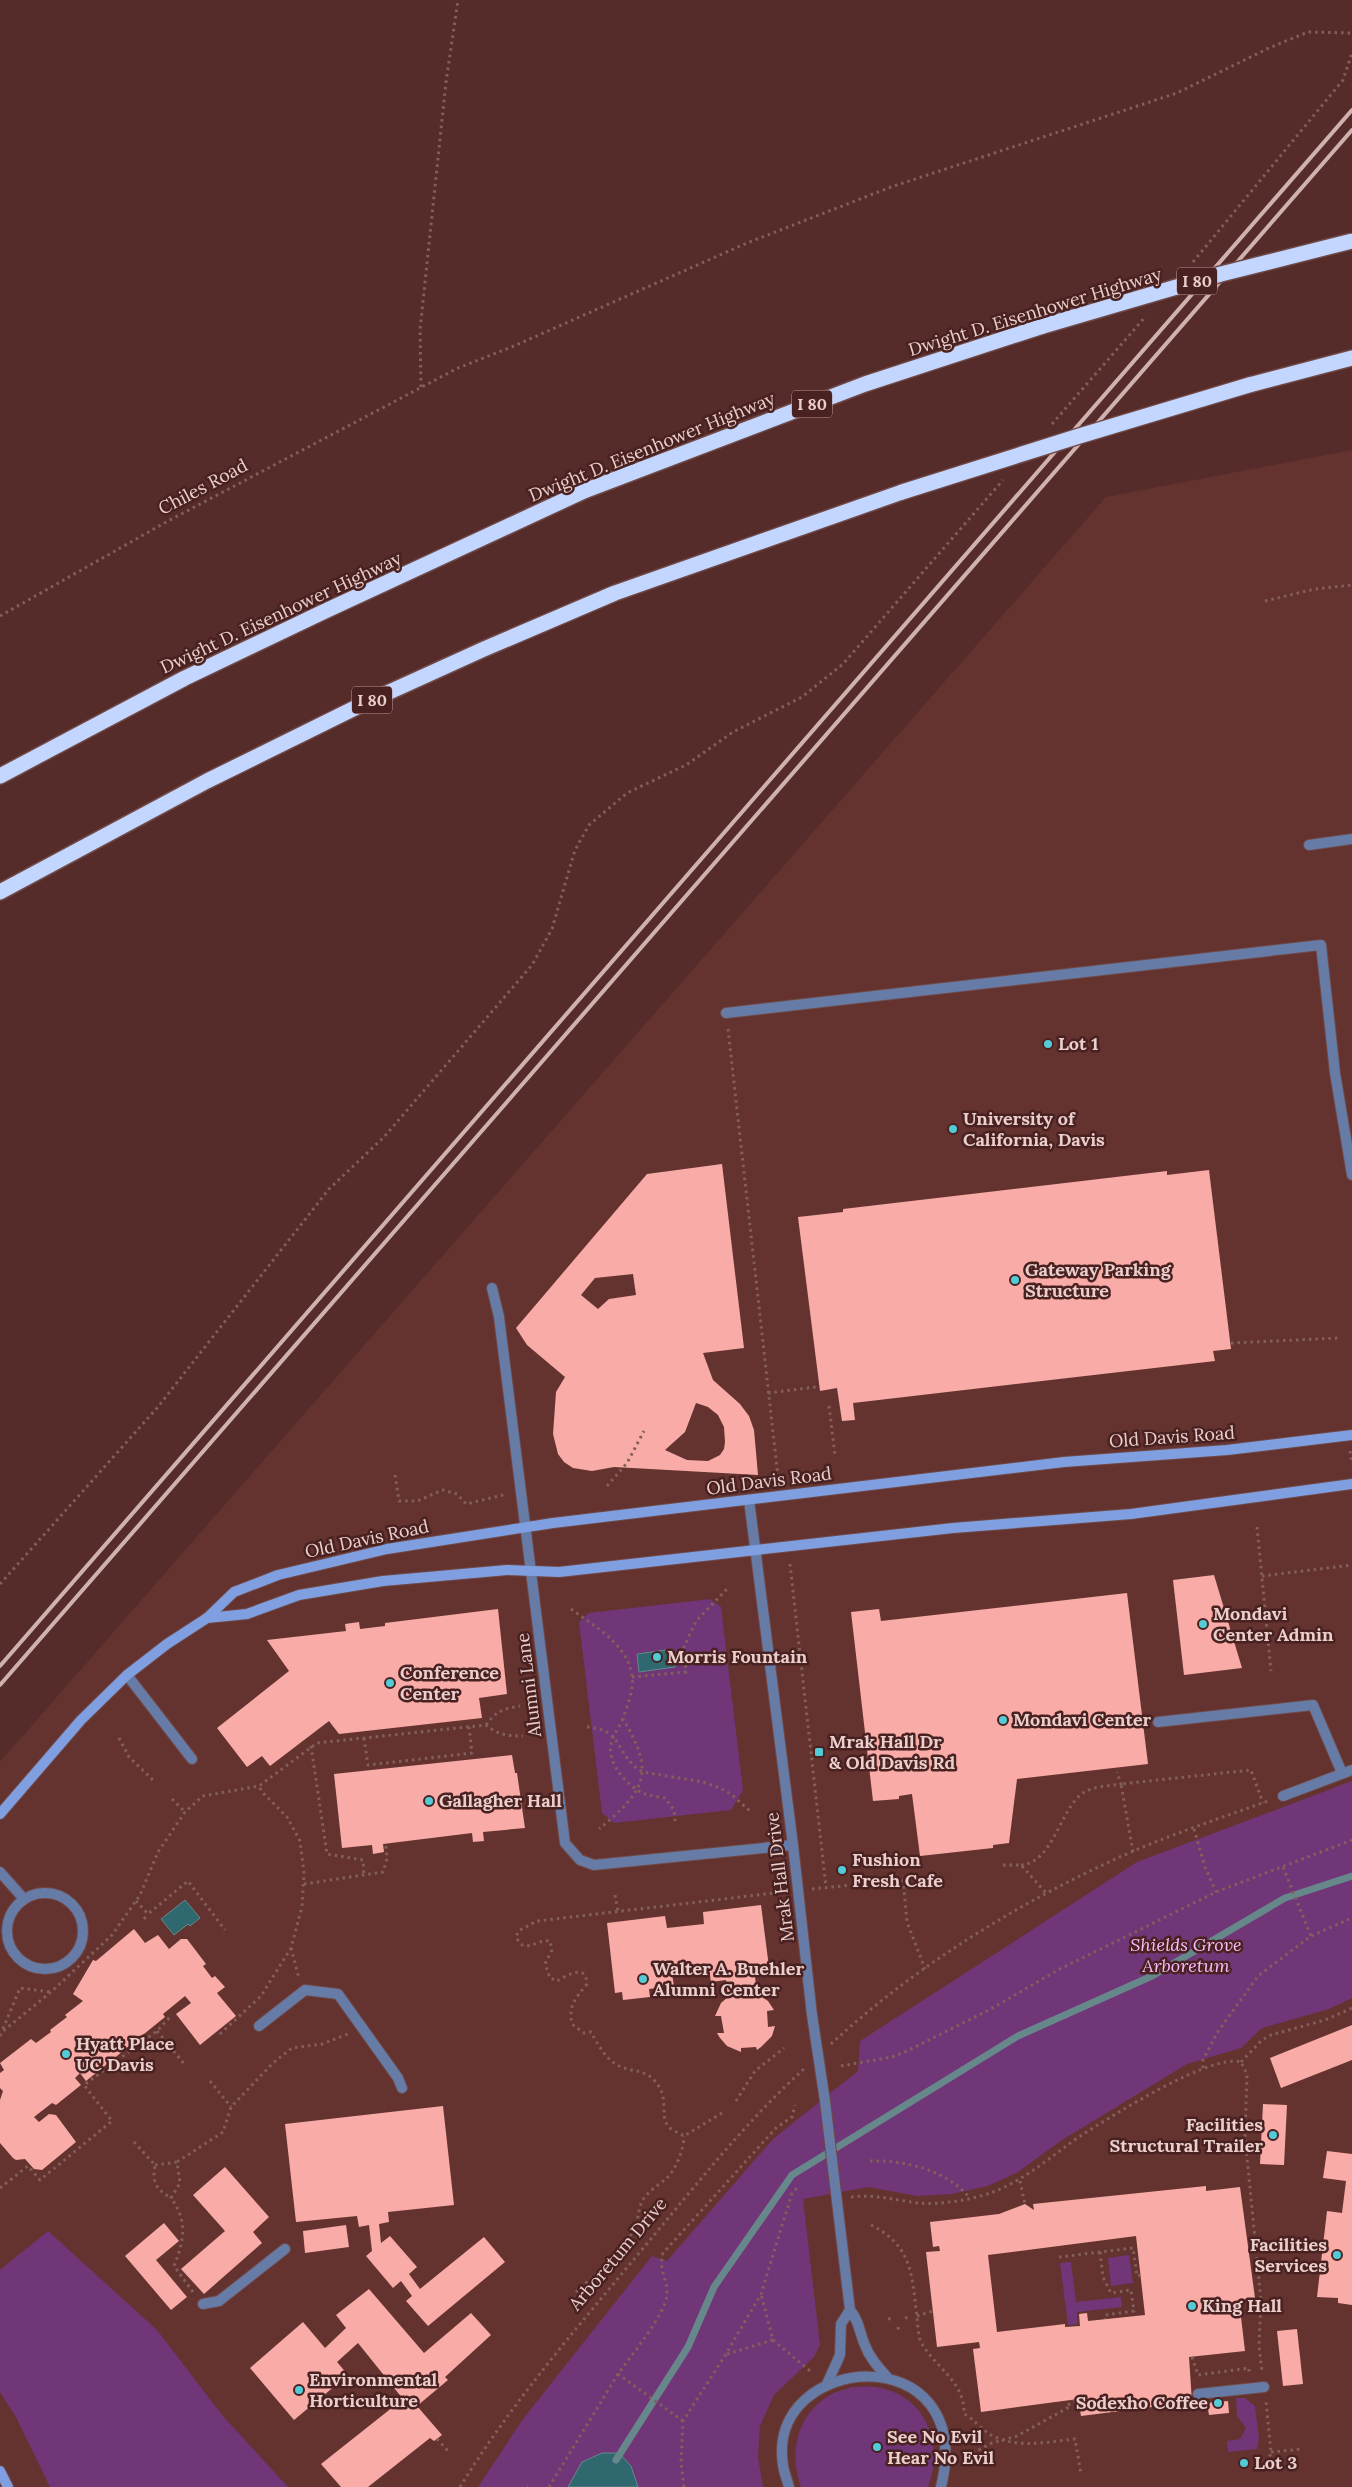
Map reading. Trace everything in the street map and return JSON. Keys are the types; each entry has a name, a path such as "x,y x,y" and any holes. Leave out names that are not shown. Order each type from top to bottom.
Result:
{"highway":[{"name":"Dwight D. Eisenhower Highway","path":"0,776 193,674 584,492 865,384 1043,326 1221,274 1352,241"},
{"name":"I 80","path":"0,892 207,782 365,703 484,649 614,594 902,492 1076,436 1249,385 1352,358"}],"street":[{"path":"1309,845 1352,839"},
{"path":"726,1013 1321,945 1335,1073 1352,1175"},
{"name":"Alumni Lane","path":"492,1288 499,1317 565,1843 580,1860 594,1865 793,1845"},
{"name":"Old Davis Road","path":"0,1814 81,1720 128,1675 167,1644 207,1618 234,1592 278,1575 387,1549 526,1527 1064,1462 1227,1450 1352,1435"},
{"name":"Old Davis Road","path":"207,1618 247,1614 299,1596 383,1581 507,1570 559,1572 952,1528 1131,1514 1352,1484"},
{"name":"Mrak Hall Drive","path":"749,1500 850,2310 859,2322 864,2343 871,2358 887,2377"},
{"path":"128,1675 192,1759"},
{"path":"1158,1722 1313,1705 1347,1772 1283,1796"},
{"path":"0,1872 24,1899"},
{"path":"53,1893 71,1903 78,1910 83,1922 84,1935 80,1948 73,1958 62,1966 50,1969 37,1969 24,1964 15,1955 9,1944 6,1931 8,1919 14,1908 24,1899 33,1895 53,1893"},
{"path":"259,2026 305,1990 338,1994 398,2078 402,2088"},
{"path":"203,2304 219,2301 285,2249"},
{"path":"826,2386 840,2355 840,2324 850,2310"},
{"path":"789,2487 782,2464 783,2440 791,2418 804,2401 826,2386 846,2378 866,2375 887,2377 904,2383 920,2394 934,2410 942,2426 946,2453 946,2467 941,2487"},
{"path":"1198,2394 1264,2386"},
{"path":"0,2471 8,2487"}],"path":[{"path":"421,387 420,330 446,82 458,0"},
{"name":"Chiles Road","path":"0,616 168,521 458,368 514,346 747,243 891,187 1177,93 1269,48 1308,32 1352,34"},
{"path":"1187,269 1237,211 1343,80 1352,53"},
{"path":"1047,429 1150,312"},
{"path":"0,1584 157,1408 329,1189 384,1137 532,965 552,930 574,850 589,825 628,793 686,765 733,732 802,697 844,664 1008,474"},
{"path":"1265,601 1316,589 1352,585"},
{"path":"726,1013 778,1477"},
{"path":"1231,1343 1339,1338"},
{"path":"768,1393 816,1387"},
{"path":"829,1406 834,1455"},
{"path":"607,1486 628,1463 644,1431"},
{"path":"395,1475 399,1500 417,1501 443,1490 457,1494 466,1504 507,1494"},
{"path":"1257,1527 1271,1671"},
{"path":"790,1564 826,1887"},
{"path":"1262,1576 1352,1565"},
{"path":"632,1677 686,1672 684,1647 696,1621 728,1588"},
{"path":"571,1609 604,1633 626,1657 632,1677 623,1719 611,1745 614,1764 625,1780 637,1790 648,1795 665,1798 674,1810 675,1820"},
{"path":"486,1725 494,1713 501,1709 520,1706"},
{"path":"599,1829 626,1806 637,1790 643,1772 642,1755 623,1719"},
{"path":"2,2032 51,1992 112,1935 136,1901 158,1852 185,1812 203,1796 259,1786 311,1746 364,1738 486,1725 495,1733 508,1736 523,1736"},
{"path":"364,1738 368,1765 472,1753 469,1727"},
{"path":"587,1727 600,1728 614,1736 625,1757 634,1768 643,1772 703,1782 720,1788 732,1795 751,1812"},
{"path":"119,1738 129,1757 154,1781"},
{"path":"311,1746 326,1854 363,1860 364,1876"},
{"path":"1003,1865 1030,1864 1043,1851 1071,1805 1082,1794 1091,1789 1251,1770 1264,1803"},
{"path":"1117,1772 1121,1784 1133,1852"},
{"path":"220,2034 261,1996 291,1948 302,1907 304,1884 302,1849 295,1829 287,1817 262,1792 259,1786"},
{"name":"Arboretum Drive","path":"460,2487 498,2428 548,2363 728,2147 764,2107 818,2056 867,2014 925,1969 1046,1894 1133,1852 1283,1796"},
{"path":"172,1799 185,1812"},
{"path":"1194,1828 1216,1892"},
{"path":"841,2066 892,2057 906,2051 989,2010 1058,1970 1216,1892 1352,1840"},
{"path":"304,1884 378,1874 386,1868 386,1846"},
{"path":"1021,1865 1046,1894"},
{"path":"1283,1867 1311,1936"},
{"path":"811,1889 903,1880 907,1922 925,1969"},
{"path":"144,1918 188,1881 225,1930"},
{"path":"684,2136 668,2126 664,2116 664,2098 652,2078 638,2070 617,2065 599,2047 590,2032 584,2033 572,2024 571,2004 587,1984 585,1975 580,1971 556,1981 550,1978 545,1964 552,1950 550,1941 544,1940 531,1946 523,1946 519,1943 516,1936 520,1930 537,1921 783,1892"},
{"path":"615,1895 618,1911"},
{"path":"136,1901 148,1914"},
{"path":"1202,2068 1203,2060 1217,2033 1258,1976 1311,1936 1352,1918"},
{"path":"291,1948 296,1972 305,1990"},
{"path":"0,2036 20,1988 51,1992"},
{"path":"1242,2062 1262,2040 1325,2020 1352,2008"},
{"path":"0,2188 28,2166 40,2180 112,2120 84,2085 157,2030 172,2015"},
{"path":"155,2165 177,2162 222,2132 231,2107 273,2063 292,2048 322,2044 362,2026"},
{"path":"157,2030 186,2066"},
{"path":"736,2101 755,2071 784,2048"},
{"path":"836,2199 865,2195 921,2203 971,2198 1020,2181 1105,2121 1202,2068 1229,2061 1242,2062"},
{"path":"1242,2062 1247,2074 1245,2137 1261,2296 1259,2345 1271,2452 1266,2469"},
{"path":"210,2081 231,2107"},
{"path":"549,2487 618,2374 658,2317 666,2302 667,2288 661,2271 663,2253 776,2128 792,2117 795,2105"},
{"path":"684,2136 722,2113"},
{"path":"576,2292 606,2265 628,2239 636,2226 639,2207 645,2197 669,2176 676,2164 684,2144 684,2136"},
{"path":"134,2142 155,2165 153,2180 159,2191 171,2198 179,2208 184,2232 182,2245 174,2266 203,2304"},
{"path":"870,2161 894,2161 920,2166 964,2190 971,2198"},
{"path":"171,2198 180,2183 177,2162"},
{"path":"1020,2181 1025,2204"},
{"path":"684,2487 681,2463 683,2421 726,2354 760,2294 792,2193 799,2186"},
{"path":"871,2225 887,2233 897,2243 908,2260 920,2343 958,2388 964,2403 964,2414 992,2436 1004,2441 1030,2444 1075,2439 1081,2474"},
{"path":"1059,2256 1133,2248 1137,2276 1140,2275"},
{"path":"1100,2252 1103,2277 1112,2293 1131,2290 1134,2311 1104,2315 1105,2319"},
{"path":"760,2294 773,2340 810,2371"},
{"path":"917,2316 933,2311"},
{"path":"905,2318 911,2317"},
{"path":"888,2319 893,2318"},
{"path":"898,2327 899,2333"},
{"path":"726,2354 773,2340"},
{"path":"1192,2357 1198,2375 1249,2368 1251,2388"},
{"path":"618,2374 683,2421"},
{"path":"1051,2416 1078,2399"},
{"path":"967,2456 992,2443 1004,2441 1071,2406"},
{"path":"437,2439 450,2453"},
{"path":"1271,2452 1303,2448"}],"shaded area":[{"name":"University of California, Davis","path":"1352,450 1352,2487 0,2487 0,1762 1106,497"}],"green space":[{"path":"710,1599 721,1607 743,1790 731,1810 614,1823 602,1813 579,1622 589,1613"},
{"name":"Shields Grove Arboretum","path":"1352,1781 1352,1998 1329,2009 1262,2028 1241,2048 1187,2064 1062,2140 1018,2172 988,2186 952,2194 917,2196 868,2187 803,2199 820,2345 814,2357 774,2395 760,2426 758,2457 763,2487 478,2487 523,2419 652,2256 667,2261 773,2139 858,2071 860,2041 1137,1862"},
{"path":"48,2231 157,2330 222,2415 288,2487 50,2487 16,2417 0,2392 0,2270"},
{"path":"1129,2255 1133,2283 1111,2286 1108,2258"},
{"path":"1071,2262 1076,2302 1121,2297 1122,2307 1077,2312 1078,2324 1068,2325 1060,2263"},
{"path":"852,2387 875,2387 892,2392 907,2399 918,2410 927,2423 932,2438 933,2470 928,2487 801,2487 797,2474 796,2448 803,2424 809,2413 818,2403 832,2394"},
{"path":"1236,2398 1245,2398 1255,2406 1259,2439 1257,2449 1228,2452 1227,2441 1240,2439 1246,2428 1237,2416"}],"water":[{"path":"673,1649 675,1667 639,1672 637,1654"},
{"path":"185,1900 200,1918 190,1926 188,1924 174,1935 161,1919"},
{"path":"602,2453 619,2453 631,2466 638,2487 568,2487 582,2462"}],"building":[{"path":"722,1164 744,1348 703,1353 713,1380 740,1404 749,1416 754,1430 758,1475 614,1467 592,1471 573,1468 564,1462 558,1454 553,1434 556,1392 565,1377 527,1345 516,1328 647,1174","holes":["633,1274 636,1295 609,1299 598,1309 581,1295 595,1278","696,1403 708,1407 718,1415 724,1427 724,1449 720,1455 708,1461 687,1460 665,1450 685,1432"]},
{"name":"Gateway Parking Structure","path":"1209,1170 1231,1349 1213,1351 1215,1361 853,1403 855,1420 842,1421 837,1388 820,1391 798,1217 843,1212 843,1209 1167,1171 1167,1175"},
{"name":"Mondavi Center Admin","path":"1214,1575 1242,1668 1184,1675 1173,1580"},
{"name":"Mondavi Center","path":"1127,1593 1148,1764 1017,1779 1009,1843 993,1845 993,1848 920,1856 912,1794 899,1796 899,1799 873,1801 851,1612 879,1609 881,1621"},
{"name":"Conference Center","path":"498,1609 507,1694 479,1698 482,1718 339,1734 329,1721 270,1766 262,1756 247,1767 217,1728 289,1671 267,1640 346,1631 345,1624 359,1622 360,1629 385,1626 385,1623"},
{"name":"Gallagher Hall","path":"512,1755 515,1773 517,1773 525,1828 483,1832 484,1841 473,1842 472,1833 383,1844 384,1852 373,1854 372,1845 342,1848 334,1774"},
{"name":"Walter A. Buehler Alumni Center","path":"761,1905 770,1975 755,1977 757,1993 768,2001 774,2010 767,2011 768,2027 775,2026 772,2036 757,2050 756,2047 741,2048 741,2052 727,2046 717,2033 724,2033 721,2016 715,2016 721,2003 728,1997 726,1980 711,1982 709,1969 672,1974 674,1986 649,1989 650,1997 623,2000 622,1992 615,1993 607,1923 665,1916 667,1928 704,1924 703,1912"},
{"name":"Hyatt Place UC Davis","path":"134,1929 145,1943 158,1935 169,1949 181,1939 187,1939 206,1964 203,1966 212,1978 215,1976 225,1987 217,1993 236,2016 200,2045 176,2014 191,2003 185,1996 163,2014 165,2017 86,2081 80,2073 75,2078 81,2085 56,2105 52,2103 34,2117 39,2122 49,2114 56,2115 76,2142 42,2170 34,2169 25,2159 16,2160 13,2158 0,2143 0,2100 3,2091 0,2088 0,2073 4,2070 0,2063 31,2039 36,2043 51,2032 50,2030 67,2017 65,2015 83,2001 73,1994 93,1960 96,1961"},
{"path":"1352,2025 1352,2060 1281,2088 1270,2058"},
{"name":"Facilities Structural Trailer","path":"1263,2104 1287,2105 1284,2165 1260,2164"},
{"path":"443,2106 454,2205 388,2212 389,2222 379,2224 381,2243 390,2236 417,2267 409,2274 420,2289 484,2237 505,2262 428,2326 406,2301 412,2296 401,2281 393,2288 366,2256 372,2251 369,2225 359,2227 357,2216 296,2222 285,2124"},
{"name":"Facilities Services","path":"1327,2151 1352,2154 1352,2305 1338,2303 1338,2298 1317,2297 1327,2211 1342,2213 1346,2181 1323,2178"},
{"path":"225,2167 269,2217 253,2232 262,2243 204,2294 181,2269 225,2231 193,2195"},
{"name":"King Hall","path":"1206,2186 1206,2191 1240,2187 1255,2298 1239,2300 1245,2351 1189,2357 1192,2402 1081,2416 1078,2399 981,2412 973,2349 980,2348 979,2342 937,2347 926,2252 940,2251 939,2246 933,2247 930,2222 999,2214 1025,2204 1034,2210 1033,2204","holes":["1136,2236 1145,2315 1088,2321 1087,2313 1079,2314 1080,2326 1065,2327 1065,2324 997,2332 988,2255"]},
{"path":"164,2223 179,2241 156,2260 187,2297 171,2310 125,2256"},
{"path":"346,2225 349,2247 305,2253 303,2231"},
{"name":"Environmental Horticulture","path":"369,2289 424,2353 471,2313 491,2335 445,2377 448,2380 417,2406 442,2435 434,2441 430,2438 368,2487 341,2487 321,2464 403,2399 358,2343 337,2362 348,2375 294,2420 250,2368 303,2322 325,2348 346,2328 336,2315"},
{"path":"1297,2329 1303,2384 1283,2386 1277,2331"},
{"path":"1228,2401 1229,2413 1209,2415 1207,2403"}],"waterway":[{"path":"616,2460 688,2347 714,2287 792,2175 1018,2036 1152,1976 1285,1898 1352,1876"}],"railway":[{"path":"0,1666 1352,110"},
{"path":"0,1685 1352,130"}],"place":[{"name":"Lot 1","path":"1048,1044"},
{"name":"University of California, Davis","path":"953,1129"},
{"name":"Gateway Parking Structure","path":"1015,1280"},
{"name":"Mondavi Center Admin","path":"1203,1624"},
{"name":"Morris Fountain","path":"657,1657"},
{"name":"Conference Center","path":"390,1683"},
{"name":"Mondavi Center","path":"1003,1720"},
{"name":"Mrak Hall Dr & Old Davis Rd","path":"819,1752"},
{"name":"Gallagher Hall","path":"429,1801"},
{"name":"Fushion Fresh Cafe","path":"842,1870"},
{"name":"Walter A. Buehler Alumni Center","path":"643,1979"},
{"name":"Hyatt Place UC Davis","path":"66,2054"},
{"name":"Facilities Structural Trailer","path":"1273,2135"},
{"name":"Facilities Services","path":"1337,2255"},
{"name":"King Hall","path":"1192,2306"},
{"name":"Environmental Horticulture","path":"299,2390"},
{"name":"Sodexho Coffee","path":"1218,2403"},
{"name":"See No Evil Hear No Evil","path":"877,2447"},
{"name":"Lot 3","path":"1244,2463"}]}
